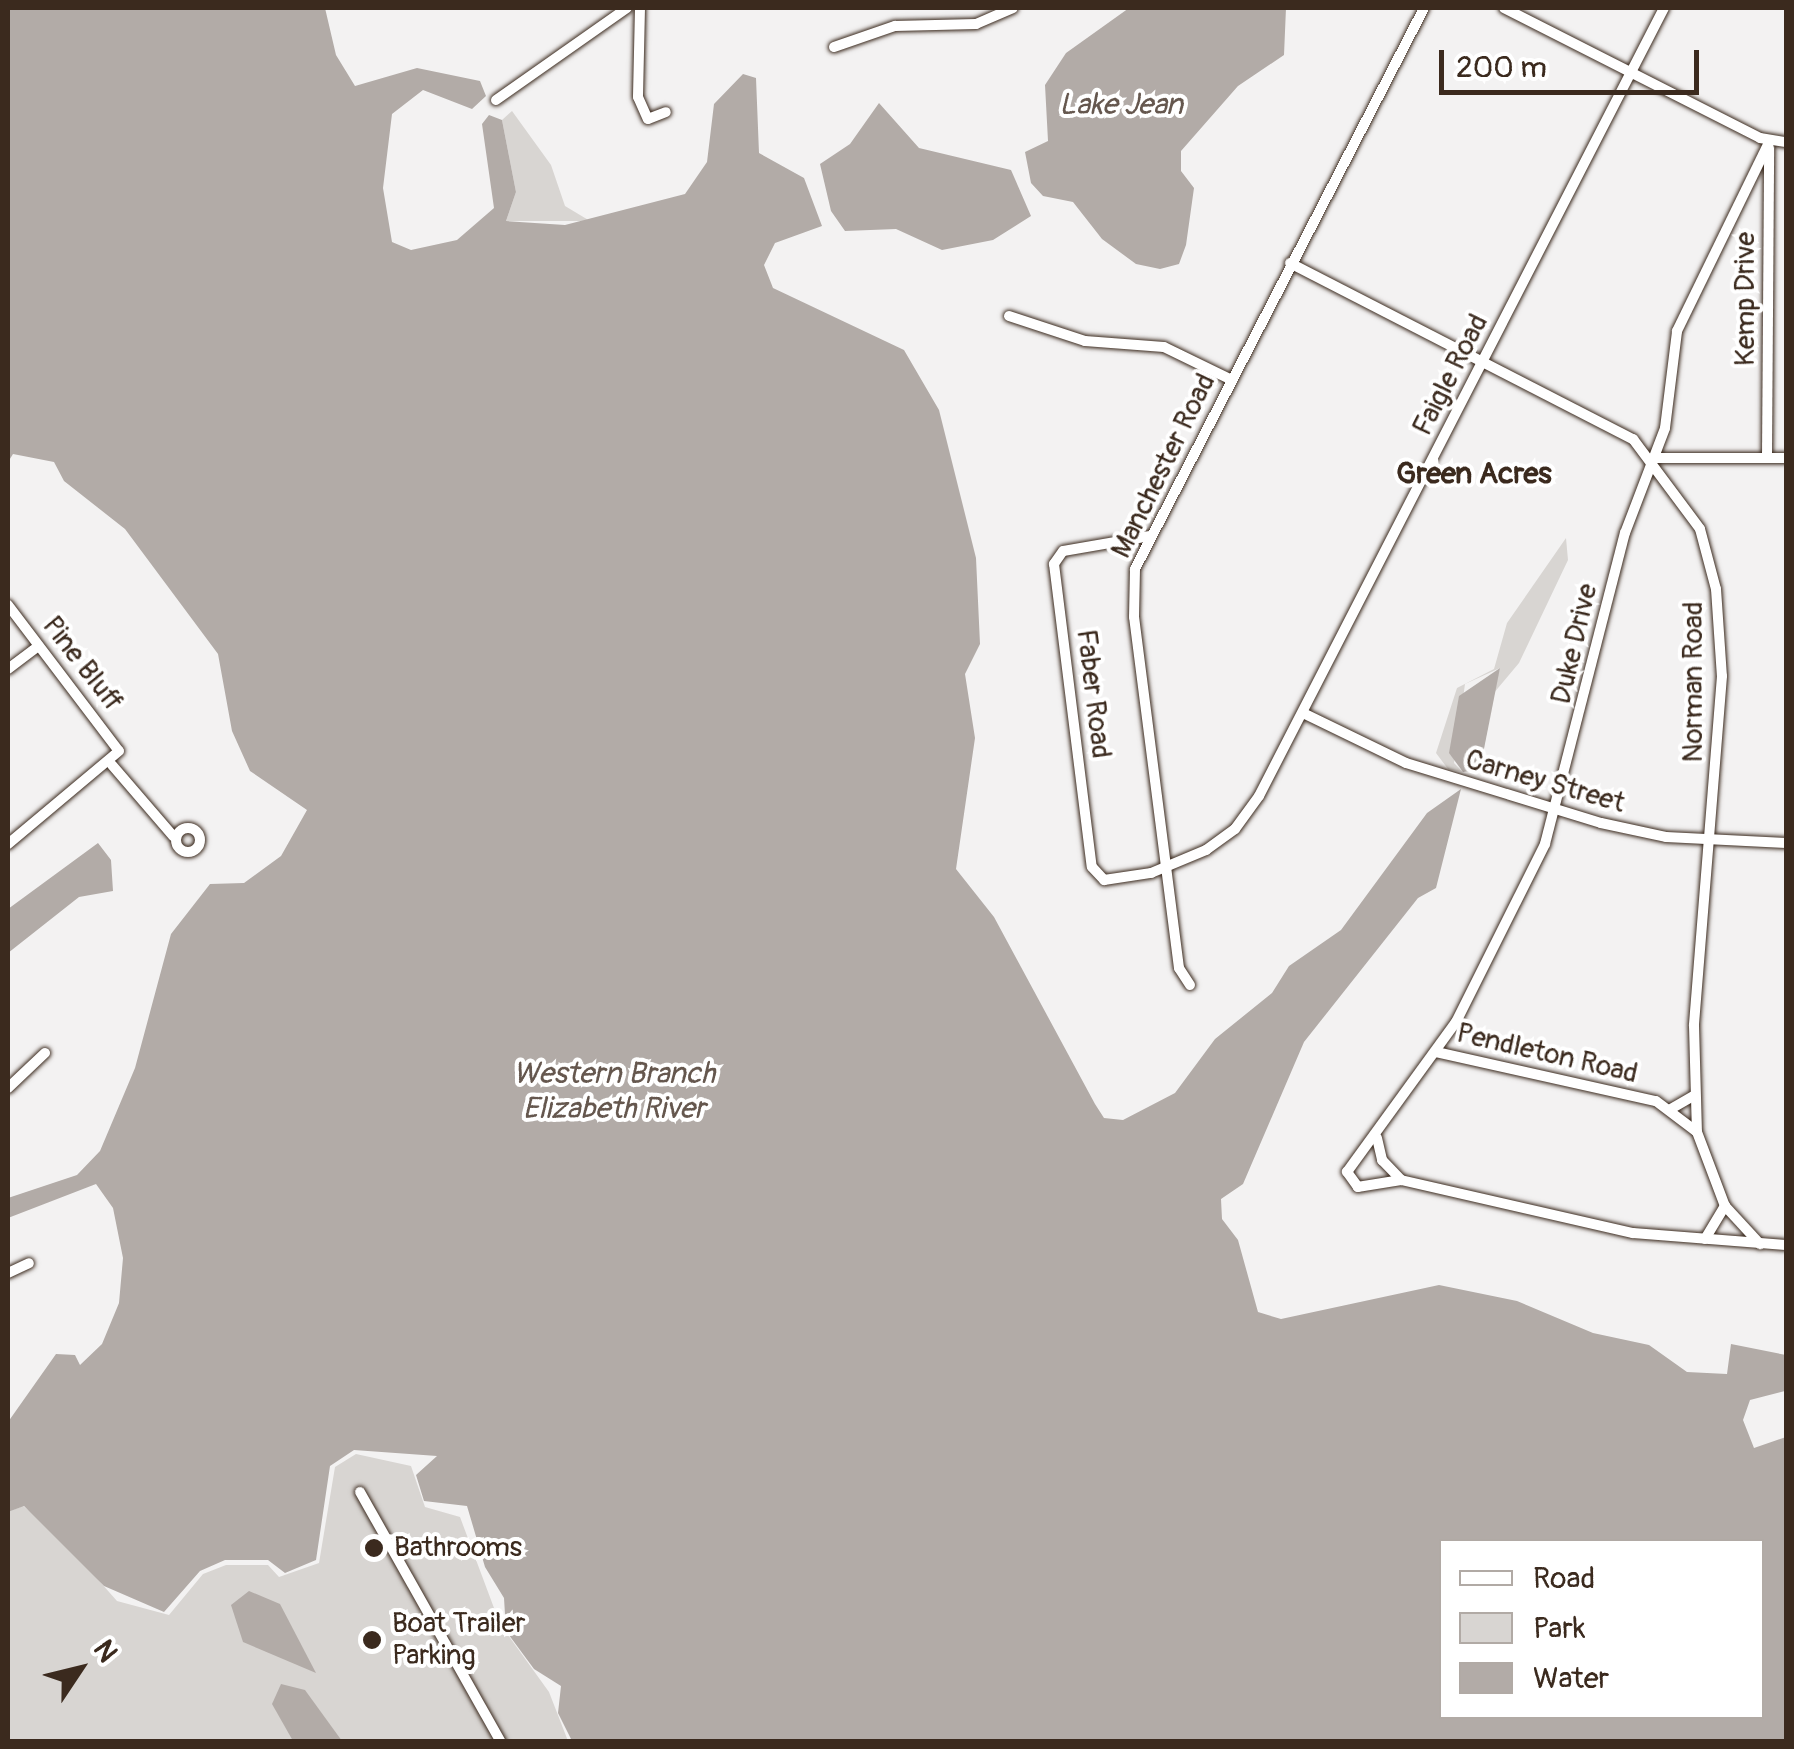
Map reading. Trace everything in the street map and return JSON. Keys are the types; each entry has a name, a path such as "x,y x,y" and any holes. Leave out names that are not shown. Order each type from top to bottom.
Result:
{"street":[{"path":"496,100 627,8"},
{"path":"640,8 638,97 648,119 666,112"},
{"path":"834,47 895,26 976,24 1013,8"},
{"name":"Manchester Road","path":"1190,984 1178,968 1132,594 1150,536 1424,8"},
{"name":"Faigle Road","path":"1092,867 1104,880 1166,868 1235,830 1303,713 1664,8"},
{"path":"1512,9 1769,142 1786,142"},
{"name":"Kemp Drive","path":"1767,458 1769,142"},
{"name":"Duke Drive","path":"1769,142 1682,316 1654,458 1614,570 1557,809 1504,933 1436,1052 1377,1137 1351,1164 1348,1181 1372,1188 1401,1180 1602,1228 1786,1245"},
{"name":"Norman Road","path":"1290,263 1621,430 1654,458 1700,529 1716,589 1722,676 1695,1096 1697,1132 1726,1206 1760,1244"},
{"path":"1008,316 1085,342 1164,348 1232,380"},
{"path":"1654,458 1786,458"},
{"name":"Faber Road","path":"1092,867 1054,566 1063,551 1150,536"},
{"name":"Pine Bluff","path":"8,604 120,752 112,764"},
{"path":"8,669 38,646"},
{"name":"Carney Street","path":"1303,713 1406,763 1633,831 1786,843"},
{"path":"8,844 112,764 173,836"},
{"name":"Pendleton Road","path":"1436,1052 1540,1071 1669,1110 1697,1132"},
{"path":"8,1088 45,1053"},
{"path":"1669,1110 1695,1096"},
{"path":"1377,1137 1382,1160 1401,1180"},
{"path":"1705,1239 1726,1206"},
{"path":"8,1273 29,1263"},
{"path":"360,1492 501,1742"}],"green space":[{"path":"512,111 551,165 565,206 590,221 506,221 516,192 502,120"},
{"path":"1566,538 1568,560 1519,663 1493,694 1500,668 1465,684 1454,763 1463,772 1448,769 1436,753 1457,688 1494,669 1507,623"},
{"path":"356,1454 411,1466 425,1507 460,1517 500,1624 549,1692 568,1741 8,1741 8,1512 23,1506 54,1530 117,1601 169,1615 203,1574 226,1565 268,1565 279,1577 319,1563 335,1467"}],"water":[{"name":"Western Branch Elizabeth River","path":"8,8 325,8 336,55 355,86 417,68 480,81 486,96 472,109 423,90 392,114 383,188 392,242 411,250 457,240 494,208 482,124 489,115 502,120 516,192 506,221 565,225 685,194 707,162 714,104 743,74 756,78 759,153 804,178 822,226 775,243 764,265 773,288 904,350 939,410 976,558 980,644 965,674 975,738 956,869 994,917 1095,1104 1104,1118 1123,1120 1175,1093 1215,1039 1272,993 1289,966 1341,930 1427,813 1461,789 1436,888 1418,898 1304,1042 1243,1184 1221,1199 1222,1219 1238,1240 1258,1312 1281,1319 1439,1285 1517,1301 1593,1333 1649,1345 1687,1372 1727,1374 1731,1344 1786,1355 1785,1391 1750,1400 1743,1420 1754,1448 1786,1437 1786,1741 572,1741 558,1713 561,1686 534,1669 506,1631 504,1598 485,1567 467,1506 424,1501 416,1475 437,1456 354,1450 330,1466 316,1560 285,1573 268,1560 225,1560 200,1571 164,1612 104,1586 24,1506 8,1512 8,1422 56,1354 75,1355 80,1365 102,1344 119,1303 123,1258 113,1208 96,1184 8,1218 8,1198 77,1175 100,1151 135,1068 171,934 210,884 244,883 281,856 307,810 250,771 232,731 218,654 125,529 64,481 54,462 13,454 8,462"},
{"name":"Lake Jean","path":"1129,8 1286,8 1284,55 1238,86 1181,151 1181,171 1194,188 1186,245 1179,264 1160,269 1136,264 1102,239 1073,202 1043,196 1031,183 1025,152 1048,141 1045,85 1066,53"},
{"name":"Lake Jean","path":"879,103 919,148 1011,170 1031,216 993,240 942,250 896,229 845,231 831,211 820,164 850,144"},
{"path":"1500,668 1480,769 1463,772 1449,753 1459,696"},
{"path":"98,843 111,860 113,891 79,897 8,953 8,909"},
{"path":"249,1591 280,1604 316,1673 243,1642 231,1605"},
{"path":"281,1684 305,1690 342,1741 293,1741 272,1704"}],"place":[{"name":"Bathrooms","path":"374,1548"},
{"name":"Boat Trailer Parking","path":"372,1640"}],"district":[{"name":"Green Acres","path":"1474,474"}]}
